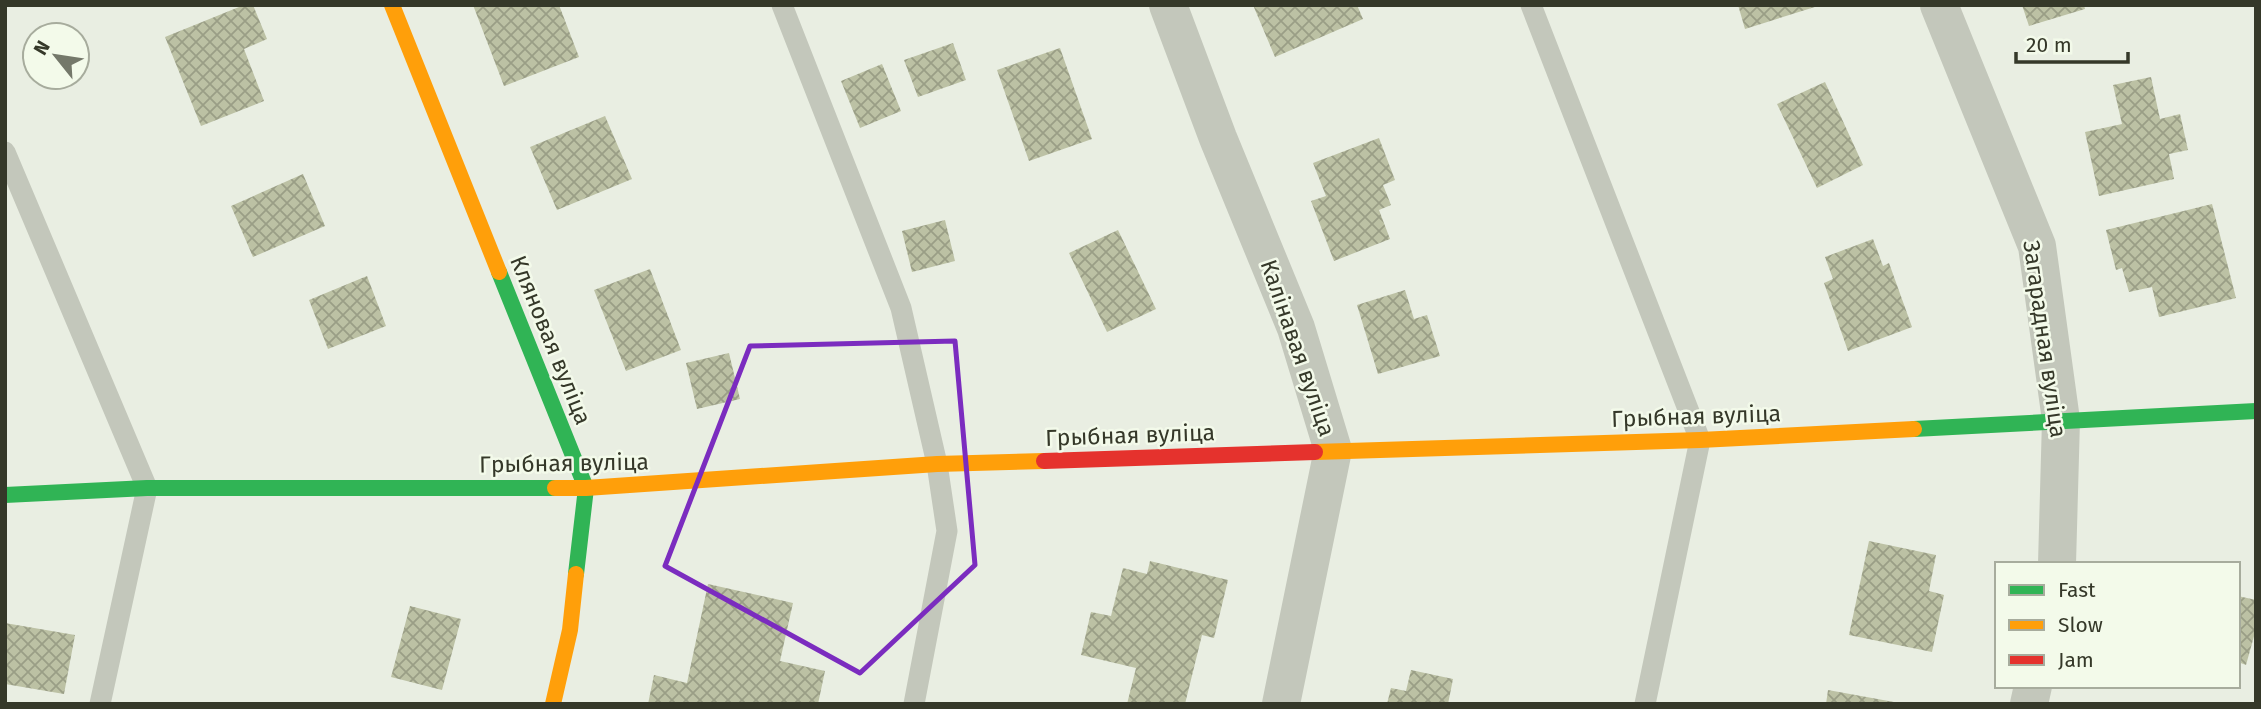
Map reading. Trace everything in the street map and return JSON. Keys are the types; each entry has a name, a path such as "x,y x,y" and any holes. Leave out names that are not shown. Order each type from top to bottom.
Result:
{"street":[{"name":"Кляновая вуліца","path":"392,5 586,488 570,630 553,704"},
{"name":"Калінавая вуліца","path":"1168,5 1218,138 1296,328 1333,450 1281,704"},
{"name":"Загарадная вуліца","path":"1939,5 2037,246 2061,420 2057,562"},
{"name":"Грыбная вуліца","path":"5,495 147,488 586,488 937,464 1700,440 2256,411"}],"lane":[{"path":"782,5 901,308 937,464 947,531 914,704"},
{"path":"1531,5 1700,440 1644,704"},
{"path":"5,152 147,488 100,704"}],"highlighted area":[{"path":"955,341 975,565 860,673 665,566 750,346"}],"building":[{"path":"244,5 253,5 267,39 244,49 264,101 201,126 165,37"},
{"path":"473,5 559,5 579,57 504,86"},
{"path":"1253,5 1357,5 1363,19 1275,57"},
{"path":"1738,5 1818,5 1818,6 1745,29"},
{"path":"2022,5 2084,5 2085,9 2029,26"},
{"path":"953,43 966,80 918,97 904,60"},
{"path":"1060,48 1092,139 1029,161 997,70"},
{"path":"882,64 901,111 860,128 841,81"},
{"path":"2151,77 2160,119 2180,114 2188,150 2169,154 2174,179 2099,196 2085,132 2122,124 2113,85"},
{"path":"1825,82 1863,165 1817,188 1777,104"},
{"path":"605,116 632,179 557,210 530,147"},
{"path":"1379,138 1395,180 1383,185 1391,205 1379,210 1390,239 1334,261 1311,201 1326,196 1313,163"},
{"path":"303,174 325,226 253,257 231,206"},
{"path":"2212,204 2236,298 2159,317 2152,287 2129,292 2122,268 2116,270 2106,230"},
{"path":"945,220 955,261 912,272 902,231"},
{"path":"1118,230 1156,309 1107,332 1069,253"},
{"path":"1873,239 1883,266 1889,263 1912,327 1848,351 1824,283 1833,279 1825,257"},
{"path":"650,269 681,350 626,371 594,290"},
{"path":"367,276 386,326 328,349 309,300"},
{"path":"1405,290 1414,319 1427,315 1440,356 1378,374 1357,305"},
{"path":"729,353 740,399 697,409 686,363"},
{"path":"1869,541 1936,555 1929,591 1944,595 1932,652 1849,635"},
{"path":"1150,561 1228,580 1214,638 1202,635 1185,704 1127,704 1136,668 1081,655 1091,612 1111,616 1123,568 1147,574"},
{"path":"708,584 793,603 780,661 825,671 818,704 648,704 654,675 687,683"},
{"path":"2240,596 2256,600 2256,629 2246,665 2240,663"},
{"path":"410,606 461,619 442,690 391,677"},
{"path":"5,623 75,635 64,694 5,684"},
{"path":"1411,670 1453,679 1448,704 1387,704 1391,688 1406,691"},
{"path":"1828,690 1894,702 1894,704 1826,704"}],"traffic: fast":[{"path":"499,272 586,488 576,574"},
{"path":"1914,429 2256,411"},
{"path":"5,495 147,488 555,488"}],"traffic: slow":[{"path":"392,5 499,272"},
{"path":"1315,452 1700,440 1914,429"},
{"path":"555,488 937,464 1044,461"},
{"path":"553,704 570,630 576,574"}],"traffic: jam":[{"path":"1044,461 1315,452"}]}
